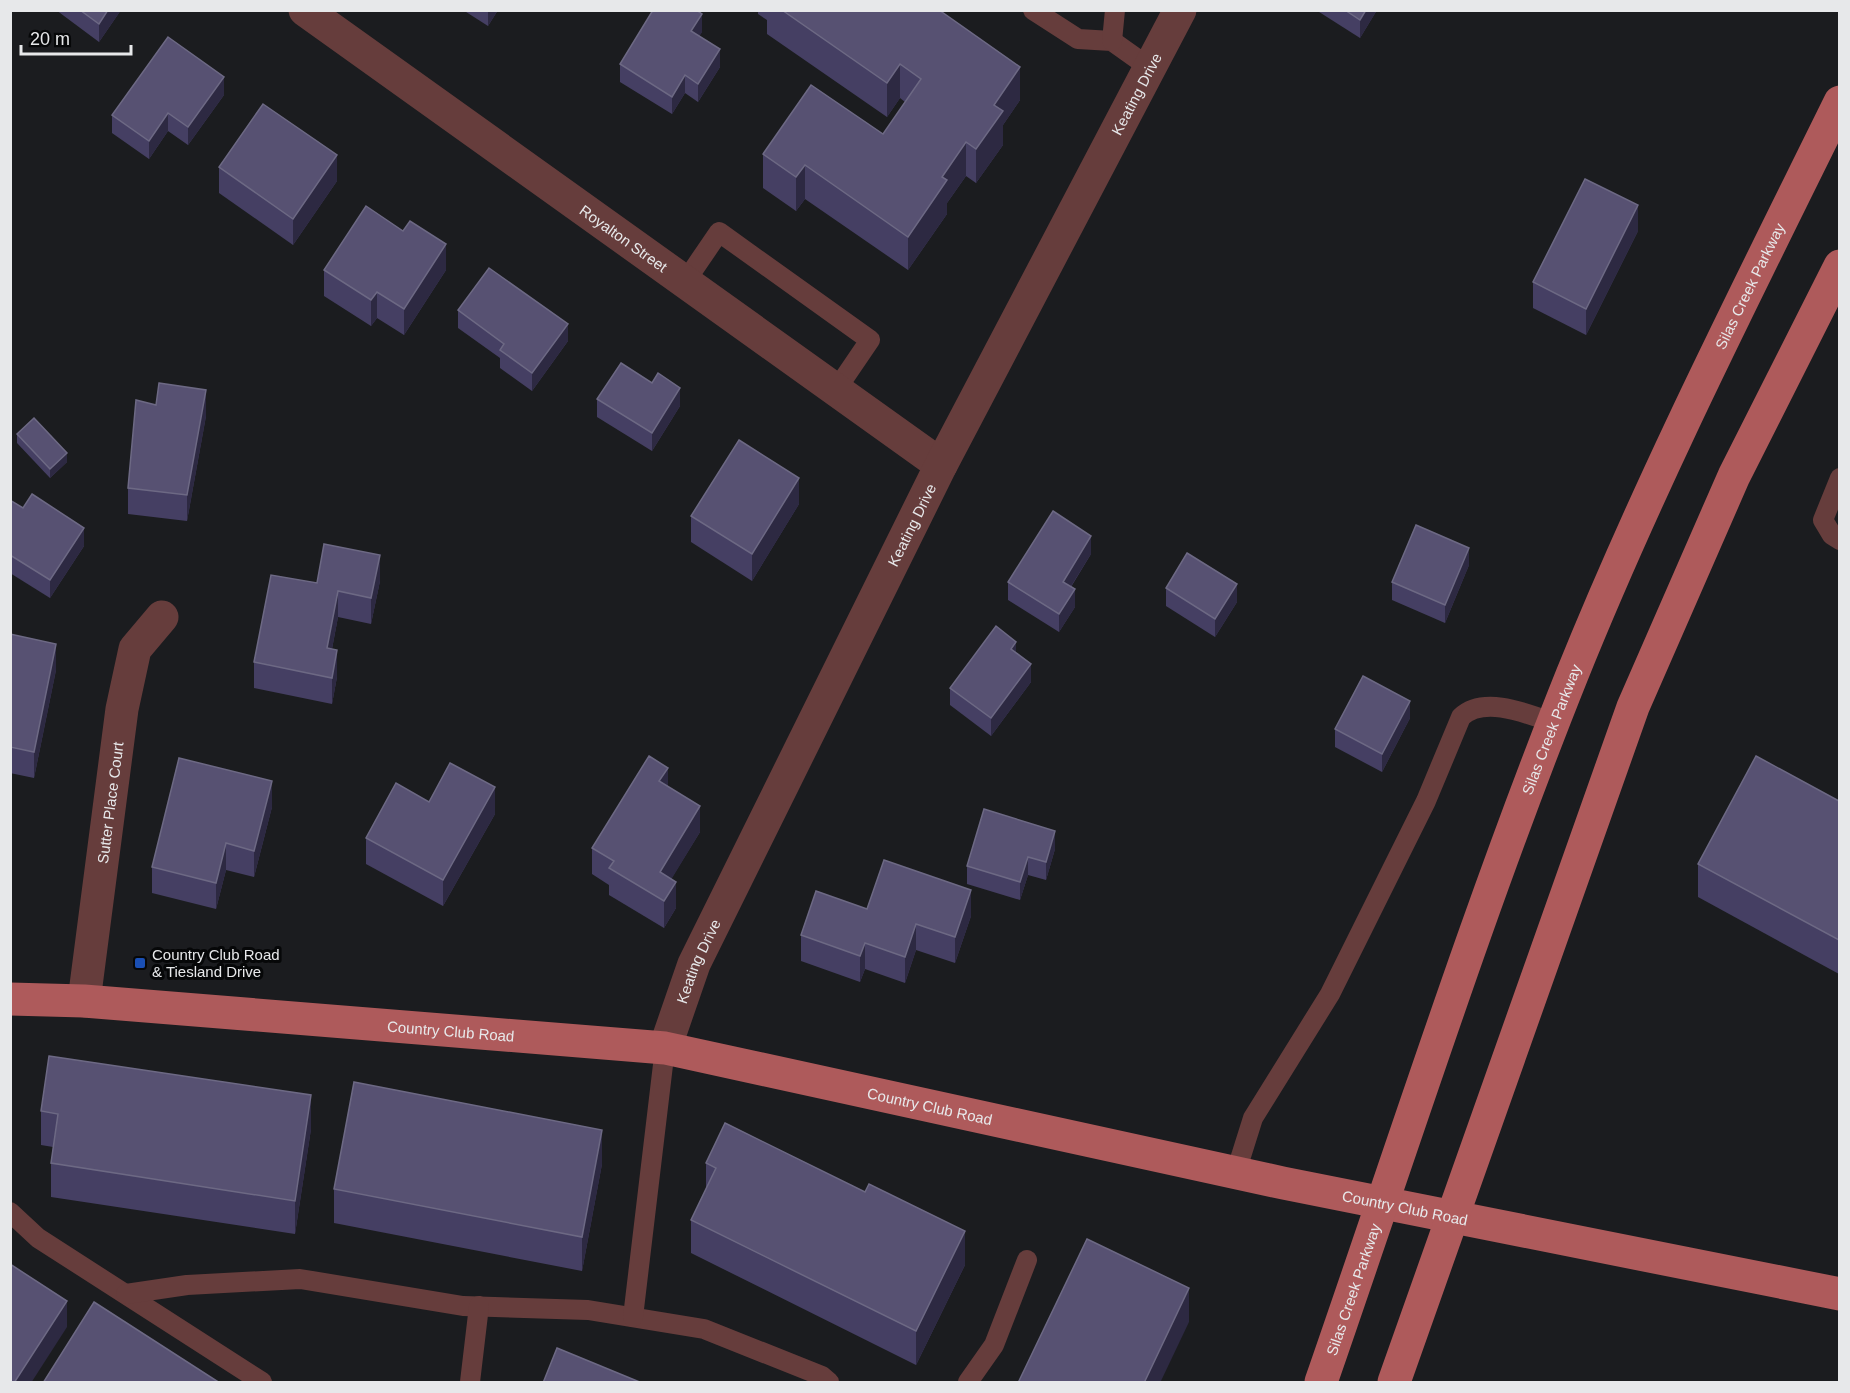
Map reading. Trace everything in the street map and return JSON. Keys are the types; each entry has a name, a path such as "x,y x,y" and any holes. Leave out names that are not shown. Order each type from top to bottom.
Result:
{"main road":[{"name":"Silas Creek Parkway","path":"1321,1383 1504,854 1554,723 1664,459 1839,102"},
{"path":"1394,1383 1633,707 1734,476 1839,266"},
{"name":"Country Club Road","path":"10,999 84,1000 665,1048 1283,1183 1542,1237 1839,1294"}],"street":[{"name":"Royalton Street","path":"305,10 941,465"},
{"name":"Keating Drive","path":"665,1048 694,964 941,465 1180,10"},
{"name":"Sutter Place Court","path":"84,1000 122,709 135,649 162,617"}],"lane":[{"path":"1033,10 1078,39 1112,41 1150,68"},
{"path":"1112,41 1115,10"},
{"path":"685,282 719,232 870,340 836,390"},
{"path":"1839,478 1823,520 1832,535 1839,540"},
{"path":"1236,1172 1253,1118 1335,985 1421,812 1461,717 1468,710 1481,707 1524,713 1554,723"},
{"path":"633,1317 665,1048"},
{"path":"10,1212 38,1238 262,1383"},
{"path":"968,1383 994,1345 1027,1260"},
{"path":"126,1294 187,1285 300,1279 479,1306 588,1310 704,1329 822,1376 829,1383"},
{"path":"470,1383 479,1306"}],"building":[{"path":"80,10 108,10 99,24"},
{"path":"653,10 696,10 702,14 691,31 720,49 698,84 685,75 672,97 620,64"},
{"path":"782,10 939,10 1020,67 994,105 1003,111 976,149 966,142 942,177 947,180 908,237 805,165 796,177 763,154 811,85 883,134 921,79 900,64 887,83"},
{"path":"1345,10 1366,10 1360,20"},
{"path":"168,37 224,77 188,127 168,113 149,141 112,115"},
{"path":"263,104 337,155 293,219 219,167"},
{"path":"1585,179 1638,205 1586,309 1533,282"},
{"path":"366,206 403,231 410,221 446,244 404,309 377,292 371,300 324,270"},
{"path":"489,268 568,324 532,373 500,350 504,344 458,310"},
{"path":"621,363 652,383 658,373 680,388 652,433 597,399"},
{"path":"159,383 206,390 187,495 128,488 136,400 156,405"},
{"path":"34,418 67,453 50,469 17,434"},
{"path":"739,440 799,478 752,554 691,516"},
{"path":"32,494 84,528 50,580 10,555 10,500 23,508"},
{"path":"1053,511 1091,536 1063,582 1075,589 1059,614 1008,582"},
{"path":"1416,525 1469,548 1445,605 1392,582"},
{"path":"324,544 380,555 371,598 338,591 327,648 337,650 332,678 254,662 271,575 317,583"},
{"path":"1187,553 1237,584 1215,619 1166,588"},
{"path":"996,626 1016,642 1011,649 1031,664 991,718 950,688"},
{"path":"10,634 56,644 34,752 10,747"},
{"path":"1363,676 1410,701 1382,754 1335,729"},
{"path":"649,756 668,768 659,781 700,806 660,872 676,882 664,901 609,868 614,861 592,848"},
{"path":"1756,756 1839,801 1839,940 1698,864"},
{"path":"179,758 272,781 254,851 226,843 216,883 152,867"},
{"path":"450,763 495,787 443,880 366,838 396,783 429,802"},
{"path":"984,809 1055,831 1046,862 1028,857 1020,882 967,866"},
{"path":"884,860 971,890 955,937 916,924 905,957 865,943 860,956 801,935 816,891 867,909"},
{"path":"49,1056 311,1095 295,1201 51,1163 58,1114 41,1111"},
{"path":"354,1082 602,1130 582,1237 334,1189"},
{"path":"725,1123 865,1192 869,1184 965,1231 916,1331 691,1220 716,1168 706,1163"},
{"path":"1087,1239 1189,1288 1144,1383 1018,1383"},
{"path":"10,1264 67,1301 14,1383 10,1383"},
{"path":"94,1302 220,1383 43,1383"},
{"path":"557,1348 642,1383 543,1383"}],"place":[{"name":"Country Club Road & Tiesland Drive","path":"140,963"}]}
